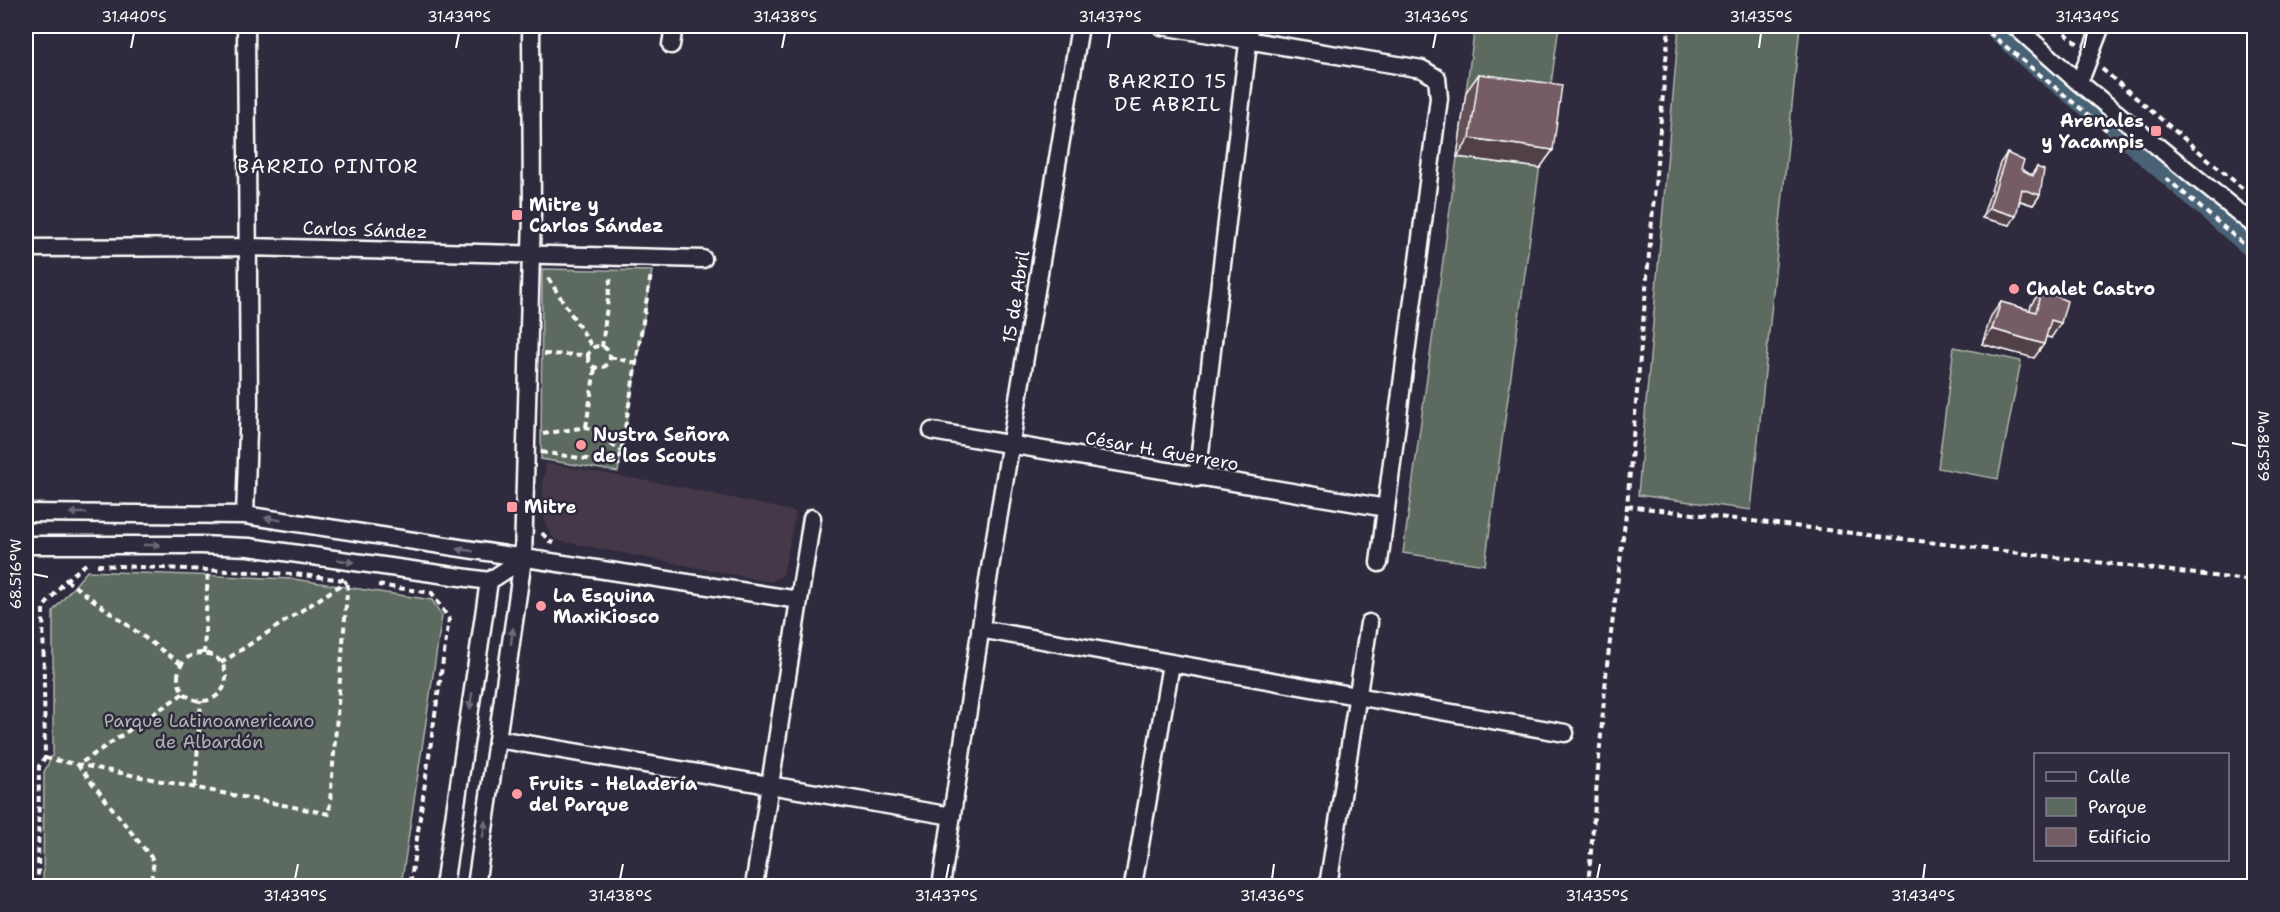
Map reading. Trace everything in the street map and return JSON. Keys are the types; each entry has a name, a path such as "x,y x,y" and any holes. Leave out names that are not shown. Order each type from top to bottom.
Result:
{"street":[{"path":"246,26 249,404 246,515"},
{"path":"476,886 523,559 531,254 531,26"},
{"path":"671,45 674,26"},
{"name":"15 de Abril","path":"941,886 980,629 1080,26"},
{"path":"1161,26 1248,32 1422,69 1437,78 1439,98 1379,563"},
{"path":"2015,26 2077,81 2254,225"},
{"path":"2077,81 2083,73 2100,26"},
{"path":"1197,478 1248,32"},
{"name":"Carlos Sández","path":"26,248 248,247 703,259"},
{"name":"César H. Guerrero","path":"932,431 1197,478 1386,508"},
{"path":"26,513 246,515 799,600"},
{"path":"754,886 812,518"},
{"path":"26,545 249,547 489,581 523,559"},
{"path":"444,886 489,581"},
{"path":"1329,886 1369,623"},
{"path":"980,629 1565,733"},
{"path":"1133,886 1171,664"},
{"path":"497,739 952,816"}],"path":[{"path":"1588,886 1607,664 1627,506 1669,26"},
{"path":"1981,26 2116,137"},
{"path":"2109,77 2254,198"},
{"path":"2161,175 2254,253"},
{"path":"542,269 593,348"},
{"path":"602,347 612,270"},
{"path":"541,452 619,464 651,271"},
{"path":"542,344 542,354 588,355"},
{"path":"602,347 608,350 610,357 606,366 595,368 590,363 588,355 593,348 602,347"},
{"path":"610,357 636,363"},
{"path":"586,427 595,368"},
{"path":"541,459 541,432 586,427 621,451"},
{"path":"1627,506 2254,581"},
{"path":"539,529 550,542 559,544"},
{"path":"38,886 39,766 45,758 43,608 66,580 85,564 294,574 358,582"},
{"path":"204,654 208,570"},
{"path":"66,580 182,665"},
{"path":"45,758 329,814 348,581"},
{"path":"221,663 348,581"},
{"path":"369,584 432,593 449,619 410,886"},
{"path":"195,654 204,654 214,656 221,663 226,673 225,683 220,693 212,699 201,701 192,699 184,693 179,684 178,674 188,658 195,654"},
{"path":"78,765 184,693"},
{"path":"195,788 201,701"},
{"path":"78,765 154,861 151,880 143,886"}],"shaded area":[{"path":"546,463 686,488 796,512 783,575 771,582 555,540 546,526 543,504"}],"green space":[{"path":"1475,26 1559,26 1485,565 1403,553"},
{"path":"1679,26 1800,26 1751,510 1638,495"},
{"path":"542,269 652,271 618,472 541,459"},
{"path":"1954,347 2021,361 1998,479 1938,468"},
{"name":"Parque Latinoamericano de Albardón","path":"87,571 293,579 432,600 442,616 401,886 43,886 44,772 53,754 53,611"}],"building":[{"path":"1479,74 1562,85 1553,150 1470,138"},
{"path":"2007,153 2024,161 2021,169 2033,176 2037,167 2044,170 2040,195 2022,189 2016,216 1989,208"},
{"path":"2041,290 2067,301 2061,323 2051,320 2044,344 1992,329 2001,302 2036,312"}],"waterway":[{"path":"1992,26 2028,59 2091,110"},
{"path":"2116,130 2254,250"}],"place":[{"name":"Arenales y Yacampis","path":"2156,131"},
{"name":"Mitre y Carlos Sández","path":"517,215"},
{"name":"Chalet Castro","path":"2014,289"},
{"name":"Nustra Señora de los Scouts","path":"581,445"},
{"name":"Mitre","path":"512,507"},
{"name":"La Esquina MaxiKiosco","path":"541,606"},
{"name":"Fruits - Heladería del Parque","path":"517,794"}],"district":[{"name":"BARRIO 15 DE ABRIL","path":"1168,92"},
{"name":"BARRIO PINTOR","path":"328,166"}]}
